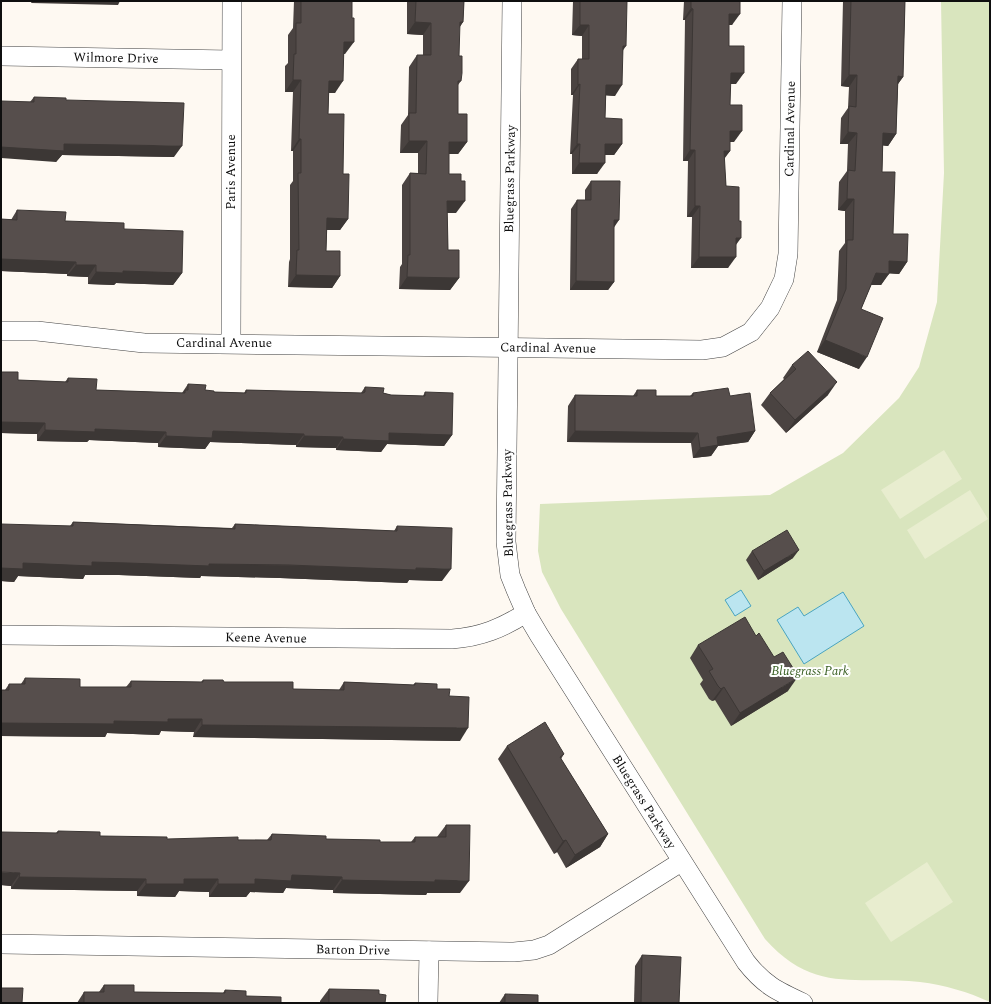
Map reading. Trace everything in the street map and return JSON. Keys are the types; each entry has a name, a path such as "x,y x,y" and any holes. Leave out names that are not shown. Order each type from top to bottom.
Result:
{"street":[{"name":"Paris Avenue","path":"231,343 232,1"},
{"name":"Bluegrass Parkway","path":"512,1 506,542 510,574 526,613 681,862 746,962 774,997 803,1003"},
{"name":"Cardinal Avenue","path":"1,331 37,331 144,343 702,350 723,347 751,332 770,308 784,279 788,254 792,1"},
{"name":"Wilmore Drive","path":"1,56 231,60"},
{"name":"Keene Avenue","path":"1,635 452,639 469,638 488,633 502,627 526,613"},
{"name":"Barton Drive","path":"1,944 514,952 534,950 549,945 681,862"},
{"path":"428,1003 429,951"}],"green space":[{"name":"Bluegrass Park","path":"941,1 990,1 990,1002 956,989 929,983 897,980 837,979 819,975 801,968 783,957 765,939 561,609 542,572 538,551 540,504 770,495 843,453 899,398 919,367 937,302 944,173"},
{"path":"944,450 962,479 900,519 881,490"},
{"path":"970,490 988,519 925,559 907,530"},
{"path":"927,862 953,902 891,942 865,903"}],"water":[{"path":"741,590 751,606 735,616 725,600"},
{"path":"843,592 864,626 804,664 777,620 798,607 804,616"}],"building":[{"path":"301,1 352,1 354,42 344,42 343,81 329,81 328,114 344,114 343,174 349,174 348,219 327,218 326,251 340,251 340,276 296,275 297,250 299,250 298,173 301,173 301,139 299,139 301,80 293,80 294,54 296,54 296,23 301,23"},
{"path":"416,1 464,1 463,22 460,22 459,56 462,56 462,73 461,81 458,81 458,114 467,114 467,142 449,142 449,174 461,174 461,181 465,181 465,201 447,201 448,250 459,250 459,278 407,277 408,255 410,255 410,173 426,174 427,141 409,141 409,113 416,113 417,55 431,55 431,23 415,22"},
{"path":"580,1 627,1 626,46 623,46 622,85 606,85 605,118 622,119 622,144 605,144 605,163 579,163 580,144 577,144 580,84 578,85 578,59 589,59 589,25 580,25"},
{"path":"691,1 740,1 740,14 729,14 729,46 744,46 744,73 731,73 730,105 742,105 742,131 730,131 730,151 724,151 726,186 739,187 739,221 741,221 741,238 736,238 736,257 699,257 700,206 695,206 695,150 690,150 693,9 691,8"},
{"path":"851,1 905,1 903,77 898,76 896,134 883,133 882,172 895,172 893,234 908,234 907,262 889,261 889,274 876,273 861,309 883,318 867,357 825,340 846,289 847,240 853,240 854,199 847,199 848,170 855,171 857,133 848,132 849,106 856,107 857,75 849,75"},
{"path":"34,97 66,98 66,100 184,103 182,146 64,144 64,151 1,147 1,101 34,102"},
{"path":"591,181 620,181 619,220 614,220 614,282 576,281 577,200 591,200"},
{"path":"17,210 66,212 65,221 124,223 124,229 183,231 182,273 123,271 123,273 96,272 96,265 76,265 76,262 1,259 1,219 17,220"},
{"path":"808,351 837,382 795,420 770,393 796,369 792,365"},
{"path":"1,372 18,372 18,380 68,382 68,378 97,379 96,390 185,393 185,390 188,390 188,384 206,385 205,390 214,392 246,393 246,390 363,393 365,392 365,387 384,388 383,393 391,395 425,396 425,392 453,393 452,435 389,433 389,441 343,439 343,437 304,436 304,434 213,431 212,438 166,436 166,432 95,429 95,432 45,430 45,423 1,422"},
{"path":"728,388 730,396 750,393 755,431 717,437 718,445 700,448 698,433 575,431 575,395 637,396 637,390 656,390 656,396 693,396 693,393"},
{"path":"73,522 235,529 235,524 397,531 397,526 452,528 451,569 416,568 416,570 289,565 209,564 209,566 92,562 92,566 23,563 23,569 1,568 1,524 73,526"},
{"path":"787,530 799,550 764,571 752,551"},
{"path":"745,617 756,636 759,633 774,657 783,652 798,676 740,713 724,687 721,689 718,686 709,671 713,669 698,645"},
{"path":"25,678 80,679 80,687 131,687 131,681 203,682 203,680 223,680 224,682 293,682 293,689 344,690 344,682 415,685 415,683 437,684 437,689 450,689 449,696 469,697 468,728 202,725 202,719 168,719 168,722 114,721 114,724 1,723 1,690 9,690 9,684 25,684"},
{"path":"545,722 564,754 560,757 608,834 575,855 566,840 563,841 507,746"},
{"path":"446,825 470,825 469,881 435,880 435,882 342,880 342,877 292,875 291,881 255,879 255,884 218,884 218,879 184,879 184,884 146,884 146,879 19,877 20,873 1,872 1,832 100,832 100,836 167,837 167,839 238,837 238,840 271,840 272,834 326,836 326,839 415,842 415,837 446,837"},
{"path":"642,955 681,957 679,1003 641,1003"},
{"path":"104,985 134,985 134,992 225,993 225,990 246,991 246,996 281,997 281,1003 84,1003 84,992 104,992"},
{"path":"1,988 23,988 22,1003 1,1003"},
{"path":"329,989 379,990 379,994 386,995 385,1003 329,1003"},
{"path":"505,994 538,995 538,1003 505,1003"}]}
